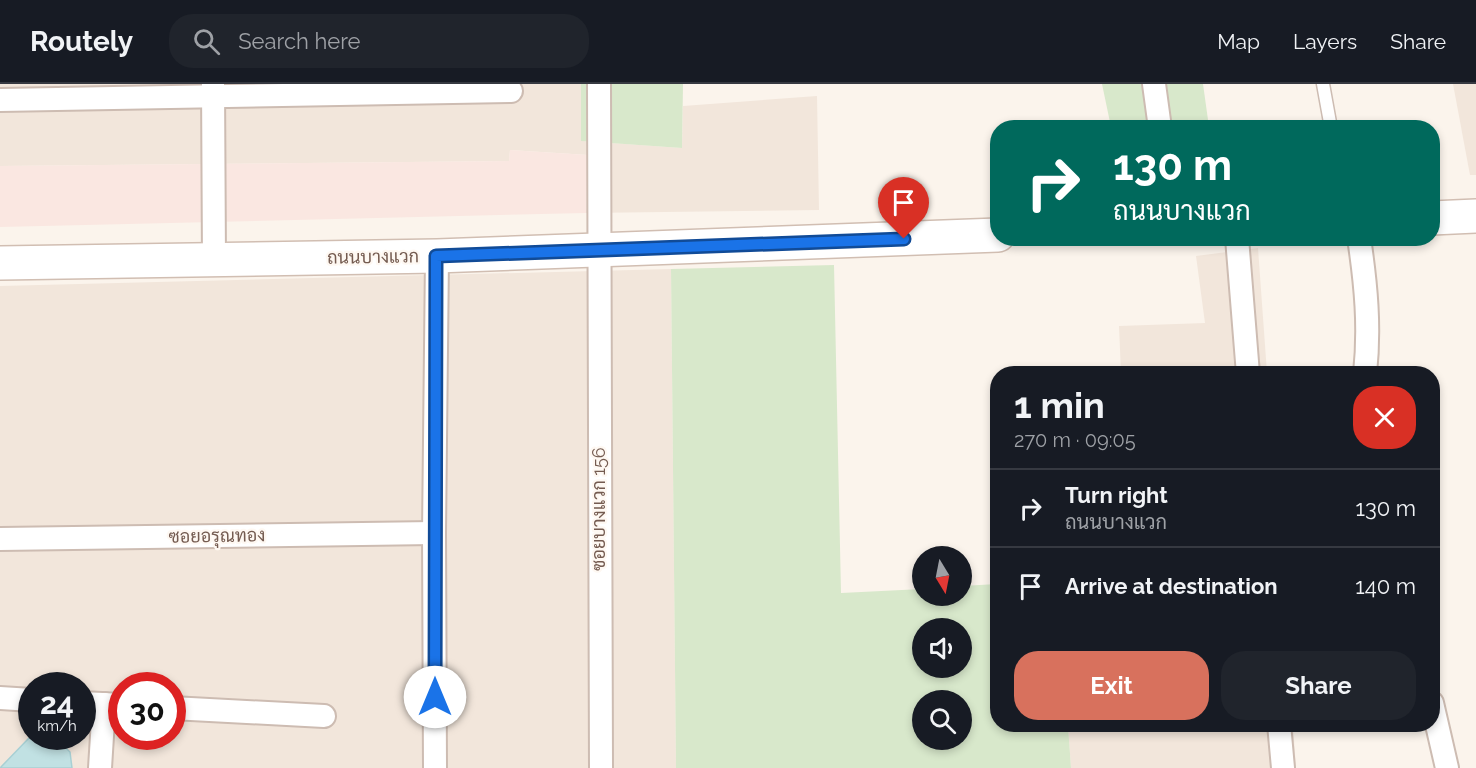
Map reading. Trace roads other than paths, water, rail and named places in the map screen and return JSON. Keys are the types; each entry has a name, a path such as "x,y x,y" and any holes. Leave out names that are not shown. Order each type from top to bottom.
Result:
{"main road":[{"path":"1440,218 1476,216"},
{"name":"ถนนบางแวก","path":"0,263 436,256 990,235"}],"street":[{"name":"ซอยบางแวก 156","path":"599,84 601,768"},
{"path":"1154,84 1159,120"},
{"path":"0,100 213,90 511,91"},
{"path":"213,90 214,259"},
{"path":"1238,246 1247,366"},
{"path":"1360,246 1367,286 1369,336 1366,366"},
{"path":"435,768 436,256"},
{"name":"ซอยอรุณทอง","path":"0,539 434,533"},
{"path":"0,698 18,699"},
{"path":"100,768 103,704"},
{"path":"186,709 324,716"},
{"path":"1280,732 1283,768"},
{"path":"1439,732 1448,768"}],"lane":[{"path":"1323,84 1330,120"}],"water":[{"path":"18,749 68,750 72,768 0,768"}]}
